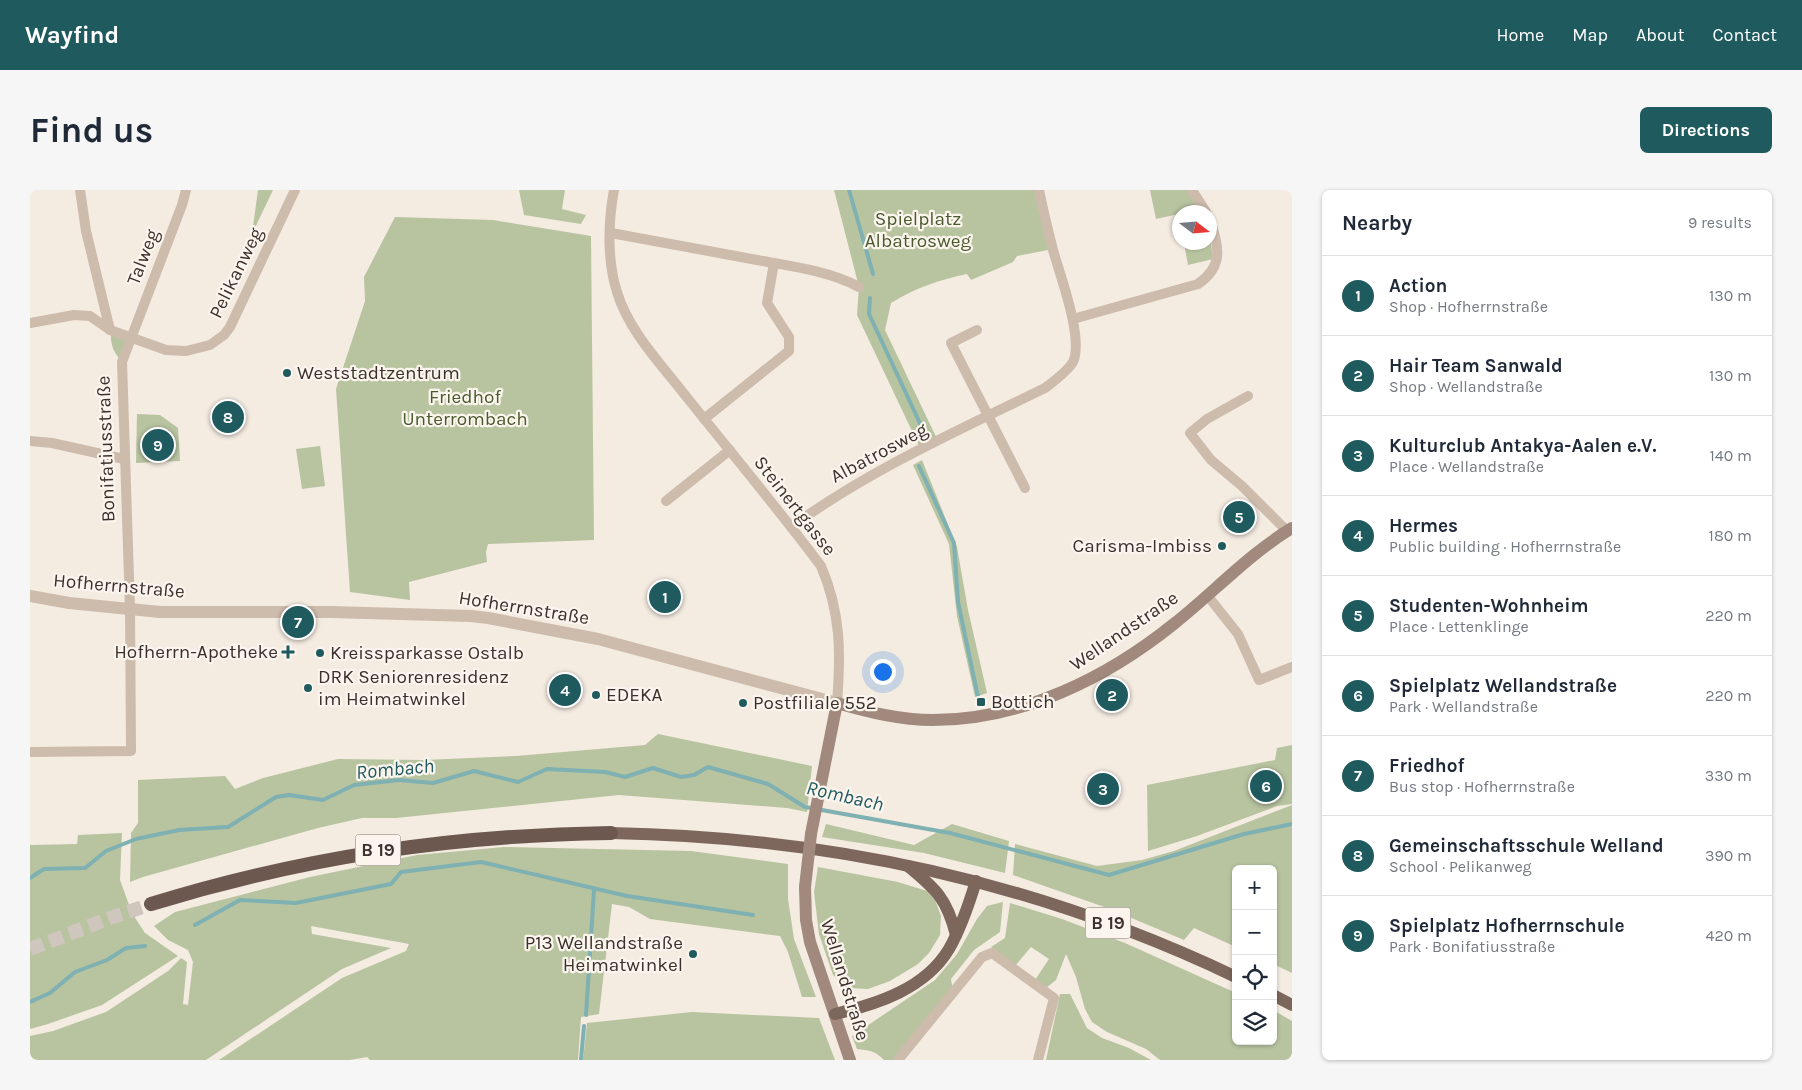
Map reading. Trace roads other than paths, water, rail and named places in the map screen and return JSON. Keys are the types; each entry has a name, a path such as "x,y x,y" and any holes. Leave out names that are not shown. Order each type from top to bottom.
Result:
{"highway":[{"name":"B 19","path":"151,904 264,873 374,851 469,839 611,833"}],"main road":[{"name":"Wellandstraße","path":"1002,712 1044,699 1092,678 1156,638 1256,552 1289,529"},
{"name":"Wellandstraße","path":"837,703 810,843 805,887 806,920 810,942 850,1060"},
{"name":"Hofherrnstraße","path":"837,703 870,713 931,720 960,719 1002,712"},
{"name":"B 19","path":"611,833 688,835 755,841 906,864 976,881 1114,925 1162,943 1232,975"},
{"path":"906,864 941,897 949,911 956,935"},
{"path":"834,1014 886,999 908,987 932,970 941,960 956,935 976,881"},
{"path":"1277,997 1292,1005"}],"street":[{"path":"80,190 86,231 110,330"},
{"name":"Talweg","path":"131,337 182,205 186,190"},
{"name":"Pelikanweg","path":"131,337 166,350 186,352 210,345 224,335 230,327 254,279 295,190"},
{"name":"Steinertgasse","path":"614,190 611,262 617,293 630,321 643,341 821,566 834,602 839,629 840,659 837,703"},
{"name":"Albatrosweg","path":"792,527 825,502 921,450 1045,388 1061,375 1073,361 1076,342 1073,319 1039,190"},
{"path":"1192,190 1202,205"},
{"path":"611,233 774,263 845,279 859,287"},
{"path":"1073,319 1198,284 1210,276 1217,262 1216,250"},
{"path":"704,419 788,351 789,337 767,303 774,263"},
{"path":"30,323 74,315 90,316 110,330 131,337"},
{"path":"977,330 951,343 1025,488"},
{"name":"Bonifatiusstraße","path":"30,752 131,751 130,609 121,368 131,337"},
{"path":"1248,396 1207,419 1190,433 1211,460 1289,529"},
{"path":"30,441 52,443 124,459"},
{"name":"Steinertgasse","path":"666,501 730,450"},
{"name":"Wellandstraße","path":"1207,595 1238,634 1259,680 1292,667"},
{"name":"Hofherrnstraße","path":"30,596 69,603 160,612 330,612 488,618 598,639 837,703"},
{"path":"898,1060 982,957 992,953 1054,998 1038,1060"}],"waterway":[{"path":"849,190 873,274"},
{"path":"870,298 869,314 925,434"},
{"path":"919,466 954,543 958,602 978,697"},
{"name":"Rombach","path":"30,878 44,869 85,868 106,851 136,839 179,830 228,827 276,797 289,795 323,800 354,785 399,780 433,783 474,771 518,782 547,769 605,772 625,777 653,768 681,777 694,775 708,767 768,784 805,807 950,833 1109,875 1244,834 1292,824"},
{"path":"195,925 240,900 296,903 391,884 401,872 481,862 627,896 753,915"},
{"path":"586,1015 594,890"},
{"path":"30,1002 50,993 75,972 107,960 126,948 145,946"},
{"path":"581,1060 584,1026"}],"tunnel":[{"path":"30,949 151,904"}],"place":[{"name":"Weststadtzentrum","path":"287,373"},
{"name":"Gemeinschaftsschule Welland","path":"228,417"},
{"name":"Spielplatz Hofherrnschule","path":"158,445"},
{"name":"Studenten-Wohnheim","path":"1239,517"},
{"name":"Carisma-Imbiss","path":"1222,546"},
{"name":"Action","path":"665,597"},
{"name":"Friedhof","path":"298,622"},
{"name":"Hofherrn-Apotheke","path":"288,652"},
{"name":"Kreissparkasse Ostalb","path":"320,653"},
{"name":"DRK Seniorenresidenz im Heimatwinkel","path":"308,688"},
{"name":"Hermes","path":"565,690"},
{"name":"EDEKA","path":"596,695"},
{"name":"Hair Team Sanwald","path":"1112,695"},
{"name":"Bottich","path":"981,702"},
{"name":"Postfiliale 552","path":"743,703"},
{"name":"Spielplatz Wellandstraße","path":"1266,786"},
{"name":"Kulturclub Antakya-Aalen e.V.","path":"1103,789"},
{"name":"P13 Wellandstraße Heimatwinkel","path":"693,954"}],"park label":[{"name":"Spielplatz Albatrosweg","path":"918,230"},
{"name":"Friedhof Unterrombach","path":"465,408"}]}
